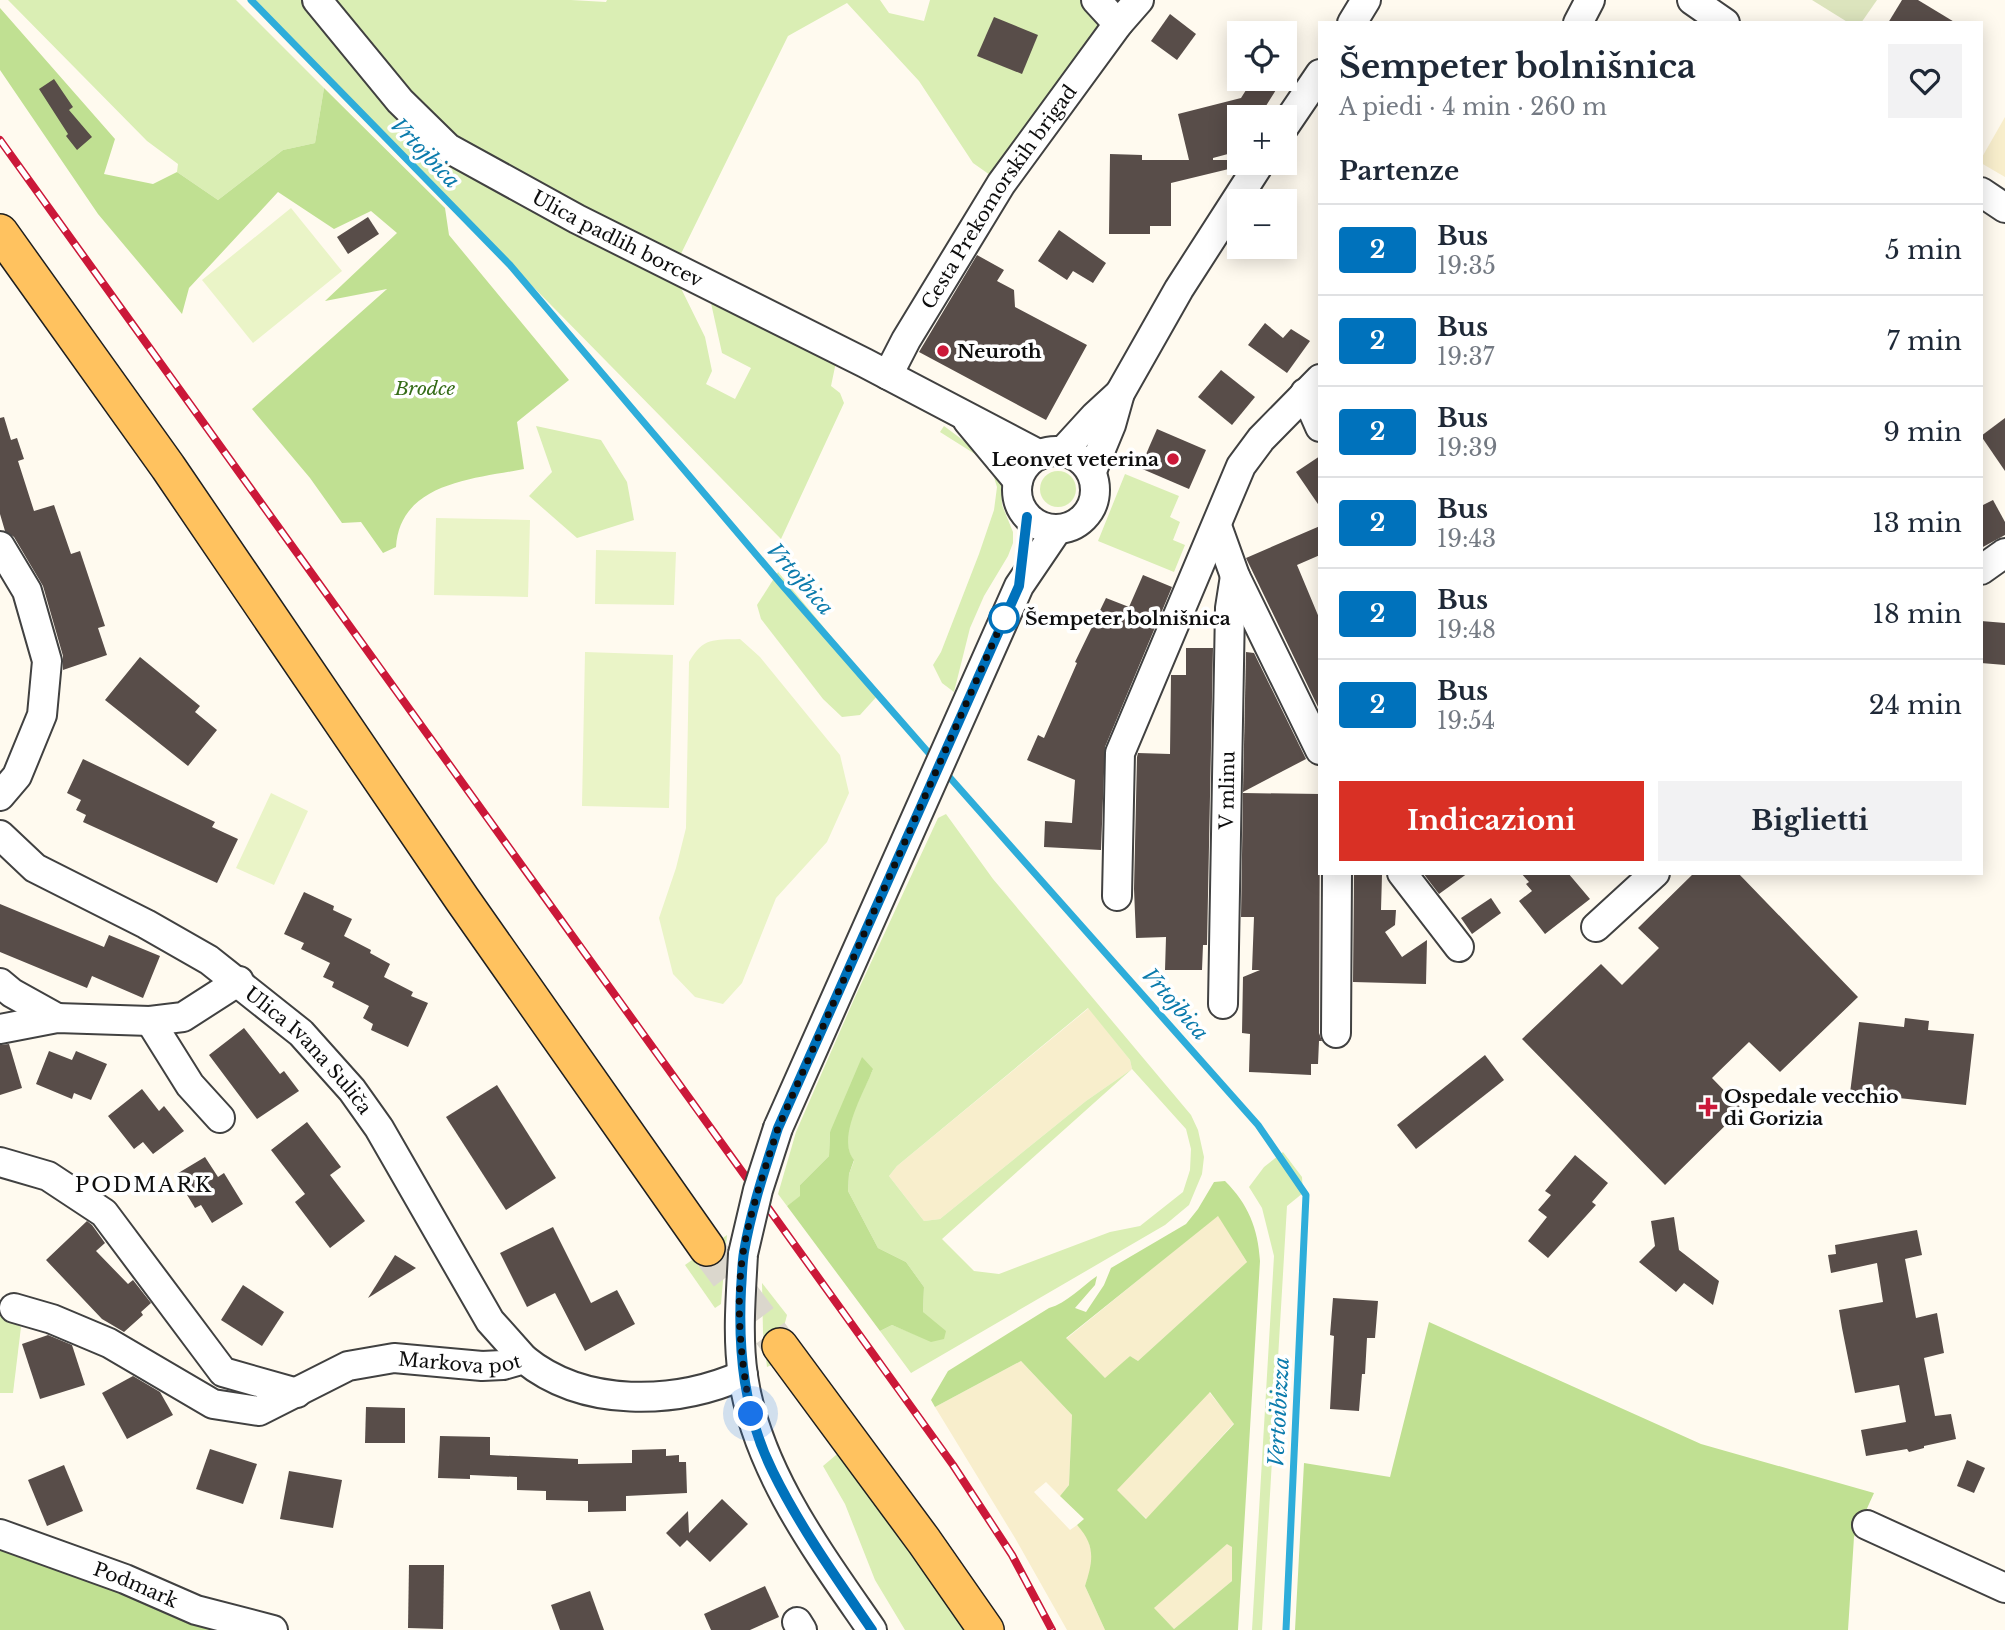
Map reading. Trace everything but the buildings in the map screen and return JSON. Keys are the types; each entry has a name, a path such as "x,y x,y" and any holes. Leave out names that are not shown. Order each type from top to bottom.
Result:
{"main road":[{"path":"0,232 168,467 462,899 707,1248"},
{"path":"779,1346 924,1541 986,1630"}],"street":[{"name":"Ulica padlih borcev","path":"317,0 400,101 448,148 576,219 888,375 964,416 1051,453"},
{"path":"1096,0 1118,24"},
{"name":"Cesta Prekomorskih brigad","path":"888,375 906,340 1000,184 1118,24 1139,0"},
{"path":"1353,21 1366,0"},
{"path":"1579,21 1590,0"},
{"path":"1692,0 1723,21"},
{"path":"1297,108 1318,77"},
{"path":"1120,393 1051,453 1030,461 1022,470 1018,481 1018,500 1027,517 1041,527 1057,530 1079,523 1087,515 1096,494 1092,471 1111,425 1120,393 1179,289 1252,175"},
{"path":"1983,193 2005,208"},
{"path":"1312,386 1318,417"},
{"path":"1117,896 1120,753 1241,466 1261,439 1312,386"},
{"name":"Ulica padlih borcev","path":"964,416 1018,481"},
{"path":"1051,453 1074,455 1092,471"},
{"path":"1019,586 1027,517"},
{"name":"V mlinu","path":"1217,526 1235,576 1318,746"},
{"path":"872,1630 826,1561 772,1471 751,1414 743,1374 740,1317 743,1254 758,1189 778,1128 1019,586 1057,530"},
{"path":"0,546 27,591 47,661 42,715 17,776 0,796"},
{"path":"1983,569 2005,553"},
{"name":"V mlinu","path":"1223,1004 1230,608 1235,576"},
{"name":"Ulica Ivana Suliča","path":"0,835 35,868 146,924 209,960 301,1032 352,1090 380,1128 490,1321 524,1359"},
{"path":"1336,1033 1337,875"},
{"path":"1404,875 1459,947"},
{"path":"1596,927 1653,875"},
{"path":"0,1030 57,1018 150,1021 183,1017 239,981"},
{"path":"0,983 57,1018"},
{"path":"150,1021 190,1085 220,1118"},
{"path":"0,1162 48,1176 104,1213 223,1372 297,1393"},
{"name":"Markova pot","path":"14,1308 52,1319 109,1343 213,1404 259,1411 348,1366 394,1358 482,1366 503,1365 524,1359 544,1375 579,1388 618,1396 666,1396 690,1392 719,1385 743,1374"},
{"path":"1867,1525 2005,1588"},
{"name":"Podmark","path":"0,1534 125,1579 196,1610 273,1630"}],"shaded area":[{"path":"2005,117 2005,177 1983,164 1983,156"},
{"path":"1089,1008 1130,1060 1132,1069 1086,1101 940,1219 924,1221 889,1176 897,1166"},
{"path":"1218,1215 1247,1262 1138,1361 1130,1356 1106,1379 1066,1339"},
{"path":"1021,1361 1072,1415 1069,1485 1060,1496 1046,1482 1034,1492 1070,1530 1077,1525 1086,1534 1094,1560 1085,1586 1105,1630 1067,1630 1015,1538 935,1407"},
{"path":"1209,1392 1234,1423 1147,1519 1116,1490"},
{"path":"1228,1543 1232,1547 1232,1581 1174,1629 1153,1608"}],"green space":[{"path":"8,0 236,0 324,88 315,143 283,150 218,200 177,172 178,164 147,141"},
{"path":"251,0 880,0 889,13 924,21 930,0 1088,0 1115,25 1000,182 973,163 919,81 847,3 788,36 674,268 670,266 705,337 712,371 706,384 735,399 751,368 722,353 709,294 836,362 831,386 840,393 844,403 781,539"},
{"path":"1812,0 1877,0 1862,21 1846,21"},
{"name":"Brodce","path":"0,8 115,139 104,174 153,184 177,172 218,200 283,150 315,143 324,88 445,208 449,235 569,380 517,422 524,469 463,481 425,496 411,509 401,525 396,547 383,553 361,522 342,523 310,478 252,409 387,289 325,301 397,233 371,211 334,229 278,192 189,288 182,314 98,214 0,70"},
{"path":"291,208 342,271 253,343 202,280"},
{"path":"536,426 601,440 627,482 634,520 577,538 529,496 552,472"},
{"path":"944,426 984,456 1001,482 1002,505 1013,532 1013,543 1008,556 984,596 970,628 954,692 942,683 933,665 941,652 979,554 994,510 997,487 986,461 940,432"},
{"path":"1058,471 1070,477 1076,489 1070,501 1058,507 1046,501 1040,489 1046,477"},
{"path":"1125,474 1179,496 1170,517 1180,522 1173,540 1185,545 1174,572 1098,541"},
{"path":"436,518 530,520 528,597 434,595"},
{"path":"596,550 676,552 674,605 595,604"},
{"path":"778,572 879,694 860,715 842,717 823,699 761,619 757,605"},
{"path":"740,639 760,657 840,755 849,793 827,842 776,898 742,983 723,1004 695,997 673,974 659,918 686,828 689,662 704,644 716,640"},
{"path":"585,652 673,655 669,808 582,806"},
{"path":"271,793 308,811 274,885 236,868"},
{"path":"946,814 993,879 1191,1115 1198,1130 1204,1157 1202,1174 1189,1205 1165,1225 911,1373 880,1331 892,1325 931,1341 923,1312 924,1287 906,1262 878,1248 848,1191 849,1174 854,1161 849,1151 849,1127 873,1069 830,1132 829,1156 800,1185 801,1196 787,1206 778,1194 796,1132 938,818","holes":["1088,1008 1130,1060 1132,1069 1086,1101 940,1219 924,1221 889,1176 897,1166","1132,1069 1186,1129 1191,1149 1190,1170 1183,1192 1140,1226 1110,1232 999,1274 974,1271 942,1239"]},
{"path":"862,1057 873,1069 850,1128 849,1151 854,1160 849,1174 848,1191 878,1248 906,1262 924,1287 923,1312 946,1331 944,1339 931,1342 892,1325 880,1331 787,1206 800,1196 800,1185 829,1156 830,1132"},
{"path":"1283,1152 1302,1177 1303,1193 1287,1206 1262,1630 1252,1630 1274,1256 1262,1208 1249,1187 1264,1167"},
{"path":"1225,1181 1246,1208 1257,1238 1260,1261 1238,1630 1105,1630 1085,1586 1091,1554 1087,1540 1077,1525 1084,1519 1060,1496 1069,1485 1072,1415 1021,1361 935,1407 931,1400 948,1371 1062,1302 1097,1276 1095,1285 1075,1308 1086,1312 1104,1285 1111,1268 1186,1224 1214,1182","holes":["1218,1216 1247,1262 1138,1361 1130,1356 1105,1378 1066,1338","1210,1392 1234,1424 1146,1519 1117,1490","1227,1544 1232,1547 1232,1581 1174,1629 1154,1608"]},
{"path":"727,1235 721,1304 715,1308 685,1265"},
{"path":"762,1283 787,1315 774,1364 767,1367 763,1332"},
{"path":"0,1316 21,1327 13,1393 0,1393"},
{"path":"1429,1322 1701,1444 1874,1493 1854,1537 1848,1630 1295,1630 1304,1463 1390,1477"},
{"path":"842,1450 969,1630 905,1630 875,1580 845,1504 823,1466"},
{"path":"0,1541 256,1630 0,1630"}],"waterway":[{"name":"Vrtojbica","path":"251,0 510,265 934,759"},
{"name":"Vrtojbica","path":"944,771 1258,1125 1306,1195 1286,1630"}],"tunnel":[{"path":"707,1248 780,1346"}],"railway":[{"path":"0,140 953,1465 1012,1555 1052,1630"}],"bus line":[{"name":"2","path":"872,1630 826,1561 772,1471 751,1414 743,1374 740,1317 743,1254 758,1189 778,1128 1019,586 1027,517"}],"place":[{"name":"Neuroth","path":"943,351"},
{"name":"Leonvet veterina","path":"1173,459"},
{"name":"Šempeter bolnišnica","path":"1004,618"},
{"name":"Ospedale vecchio di Gorizia","path":"1708,1107"}],"district":[{"name":"PODMARK","path":"144,1185"}],"route":[{"path":"751,1414 743,1374 740,1317 743,1254 758,1189 778,1128 1008,609 1004,618"}],"water label":[{"name":"Vertoibizza","path":"1279,1412"}]}
